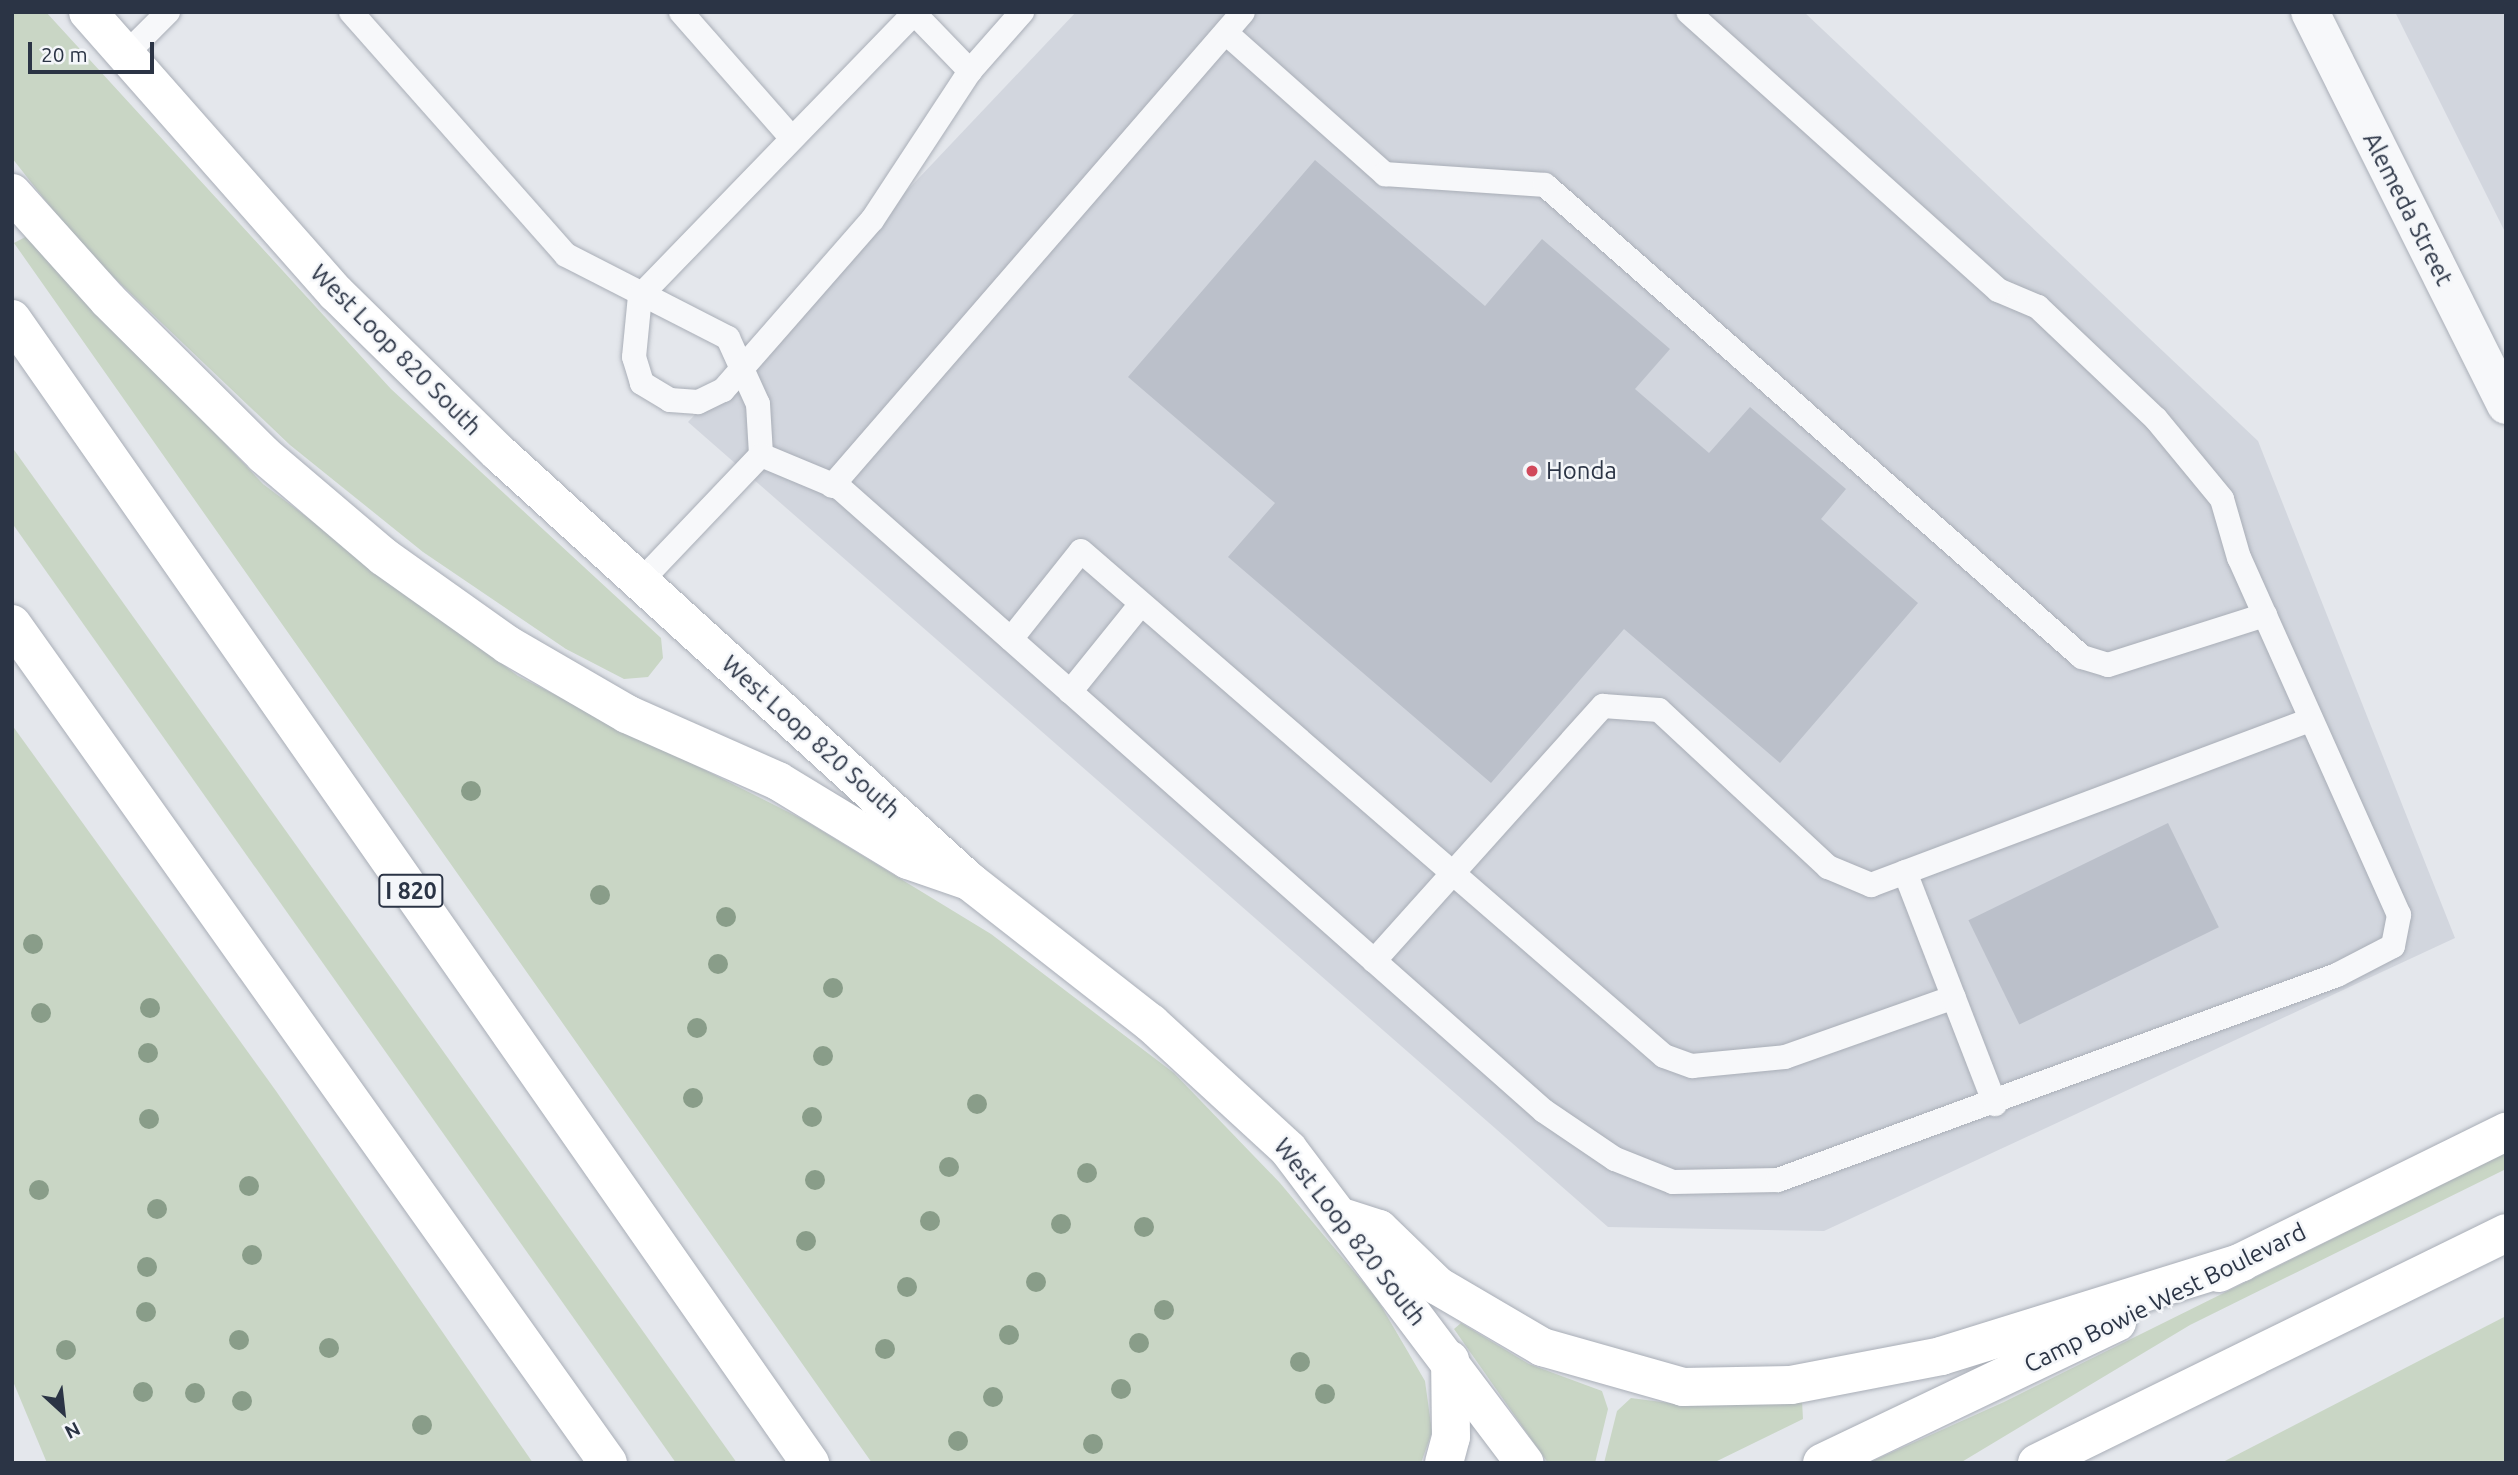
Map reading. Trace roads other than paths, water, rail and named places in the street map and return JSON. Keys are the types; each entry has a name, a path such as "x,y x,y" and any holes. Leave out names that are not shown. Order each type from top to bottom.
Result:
{"main road":[{"name":"West Loop 820 South","path":"88,12 336,293 640,582 969,880 1151,1023 1288,1149 1345,1218 1525,1463"},
{"path":"12,193 108,300 264,455 384,557 508,645 626,714 778,782 908,860 969,880"},
{"name":"I 820","path":"12,319 810,1463"},
{"path":"12,624 608,1463"},
{"name":"Camp Bowie West Boulevard","path":"1822,1463 2506,1132"},
{"path":"1345,1218 1379,1229 1438,1286 1542,1347 1683,1387 1791,1385 1941,1356 2242,1262"},
{"path":"2037,1463 2506,1233"},
{"path":"1444,1463 1451,1437 1450,1360"},
{"path":"2098,1463 2174,1395"}],"street":[{"name":"Alemeda Street","path":"2310,12 2506,405"}],"lane":[{"path":"125,55 168,12"},
{"path":"351,12 566,255 640,296 693,315 728,338 746,366 758,404 761,455 640,582"},
{"path":"681,12 790,136"},
{"path":"970,71 914,13 790,136 640,296 634,357 642,383 670,400 698,401 723,390 872,220 970,71 1022,12"},
{"path":"832,486 1243,12"},
{"path":"761,455 832,486 1011,639 1544,1111 1615,1159 1673,1182 1778,1180 1996,1104 2337,975 2393,946 2399,915 2265,615 2222,499 2156,419 2038,307 1998,290 1688,12"},
{"path":"1226,33 1385,174 1545,184 2081,657 2108,665 2265,615"},
{"path":"1011,639 1080,551 1452,873 1633,1035 1692,1066 1785,1057 1954,997"},
{"path":"1070,692 1141,604"},
{"path":"1374,961 1603,706 1660,710 1828,867 1871,885 2311,720"},
{"path":"1905,872 1996,1104"}],"place":[{"name":"Honda","path":"1532,471"}]}
